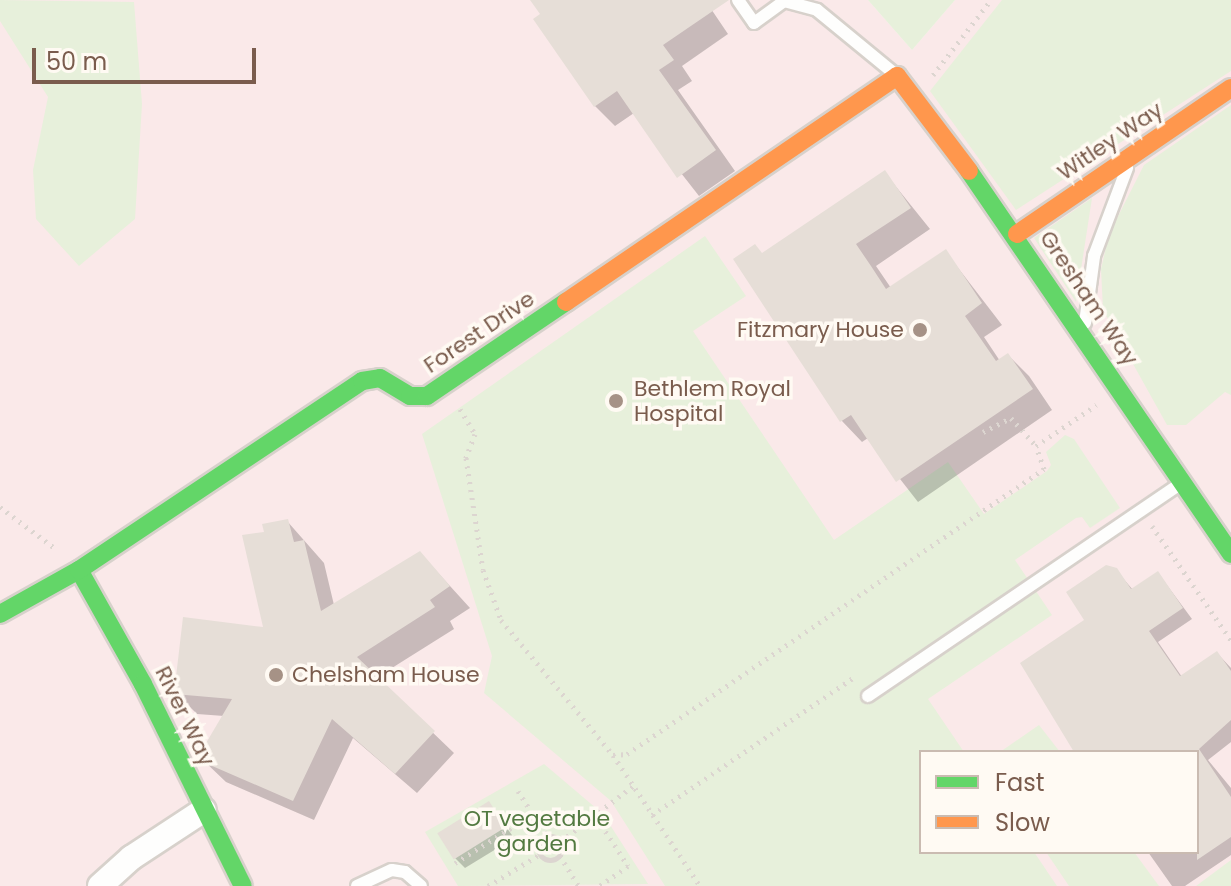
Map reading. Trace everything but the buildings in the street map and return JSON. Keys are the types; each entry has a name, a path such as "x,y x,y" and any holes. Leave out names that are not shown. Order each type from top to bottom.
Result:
{"street":[{"name":"Gresham Way","path":"897,76 1017,234 1231,554"},
{"name":"Forest Drive","path":"0,614 79,570 362,381 380,378 410,396 427,396 897,76"},
{"name":"Witley Way","path":"1017,234 1231,88"},
{"name":"River Way","path":"79,570 143,684 243,886"},
{"path":"100,886 131,858 204,810"}],"lane":[{"path":"738,0 754,23 784,1 817,10 897,76"},
{"path":"1084,334 1094,256 1131,156"},
{"path":"868,696 1183,482"},
{"path":"357,886 392,870 405,872 421,886"}],"path":[{"path":"916,98 991,0"},
{"path":"445,384 475,434 466,458 483,570 501,620 613,755 700,886"},
{"path":"1036,446 1120,389"},
{"path":"613,755 627,754 1044,469 1036,446 1011,418 983,432"},
{"path":"0,507 24,520 79,570"},
{"path":"1141,510 1231,640"},
{"path":"652,815 859,674"},
{"path":"561,841 597,818 633,786"},
{"path":"518,791 547,836 561,841"},
{"path":"455,863 533,814"},
{"path":"597,818 628,866 599,886"},
{"path":"547,836 537,847 540,854 545,860 560,856"},
{"path":"561,841 560,856 579,886"},
{"path":"488,886 540,854"}],"shaded area":[{"name":"Bethlem Royal Hospital","path":"0,0 868,0 912,50 955,0 1231,0 1231,886 0,886"}],"green space":[{"path":"0,0 134,2 142,104 135,219 79,266 36,219 33,170 48,97 0,21"},
{"path":"868,0 955,0 912,50"},
{"path":"1002,0 1231,0 1231,71 1016,210 930,91"},
{"path":"1231,105 1231,395 1225,392 1186,425 1167,425 1103,310 1101,269 1109,234 1144,165"},
{"path":"1092,198 1076,302 1034,238"},
{"path":"705,236 746,296 693,331 834,540 948,462 984,514 1047,471 1051,465 1046,452 1065,435 1074,439 1120,508 1090,528 1082,517 1076,518 1015,560 1052,615 928,699 963,750 919,750 919,854 1035,854 1057,886 665,886 611,801 484,693 492,656 422,434"},
{"path":"1039,725 1058,750 1003,750"},
{"name":"OT vegetable garden","path":"544,764 603,814 648,884 458,886 425,832"},
{"path":"1047,854 1135,854 1159,886 1069,886"},
{"path":"1231,860 1231,886 1196,886"}],"traffic: fast":[{"path":"969,171 1231,554"},
{"path":"0,614 79,570 362,381 380,378 410,396 427,396 566,302"},
{"path":"79,570 143,684 243,886"}],"traffic: slow":[{"path":"566,302 897,76 969,171"},
{"path":"1017,234 1231,88"}],"place":[{"name":"Fitzmary House","path":"920,330"},
{"name":"Bethlem Royal Hospital","path":"616,401"},
{"name":"Chelsham House","path":"276,675"}]}
